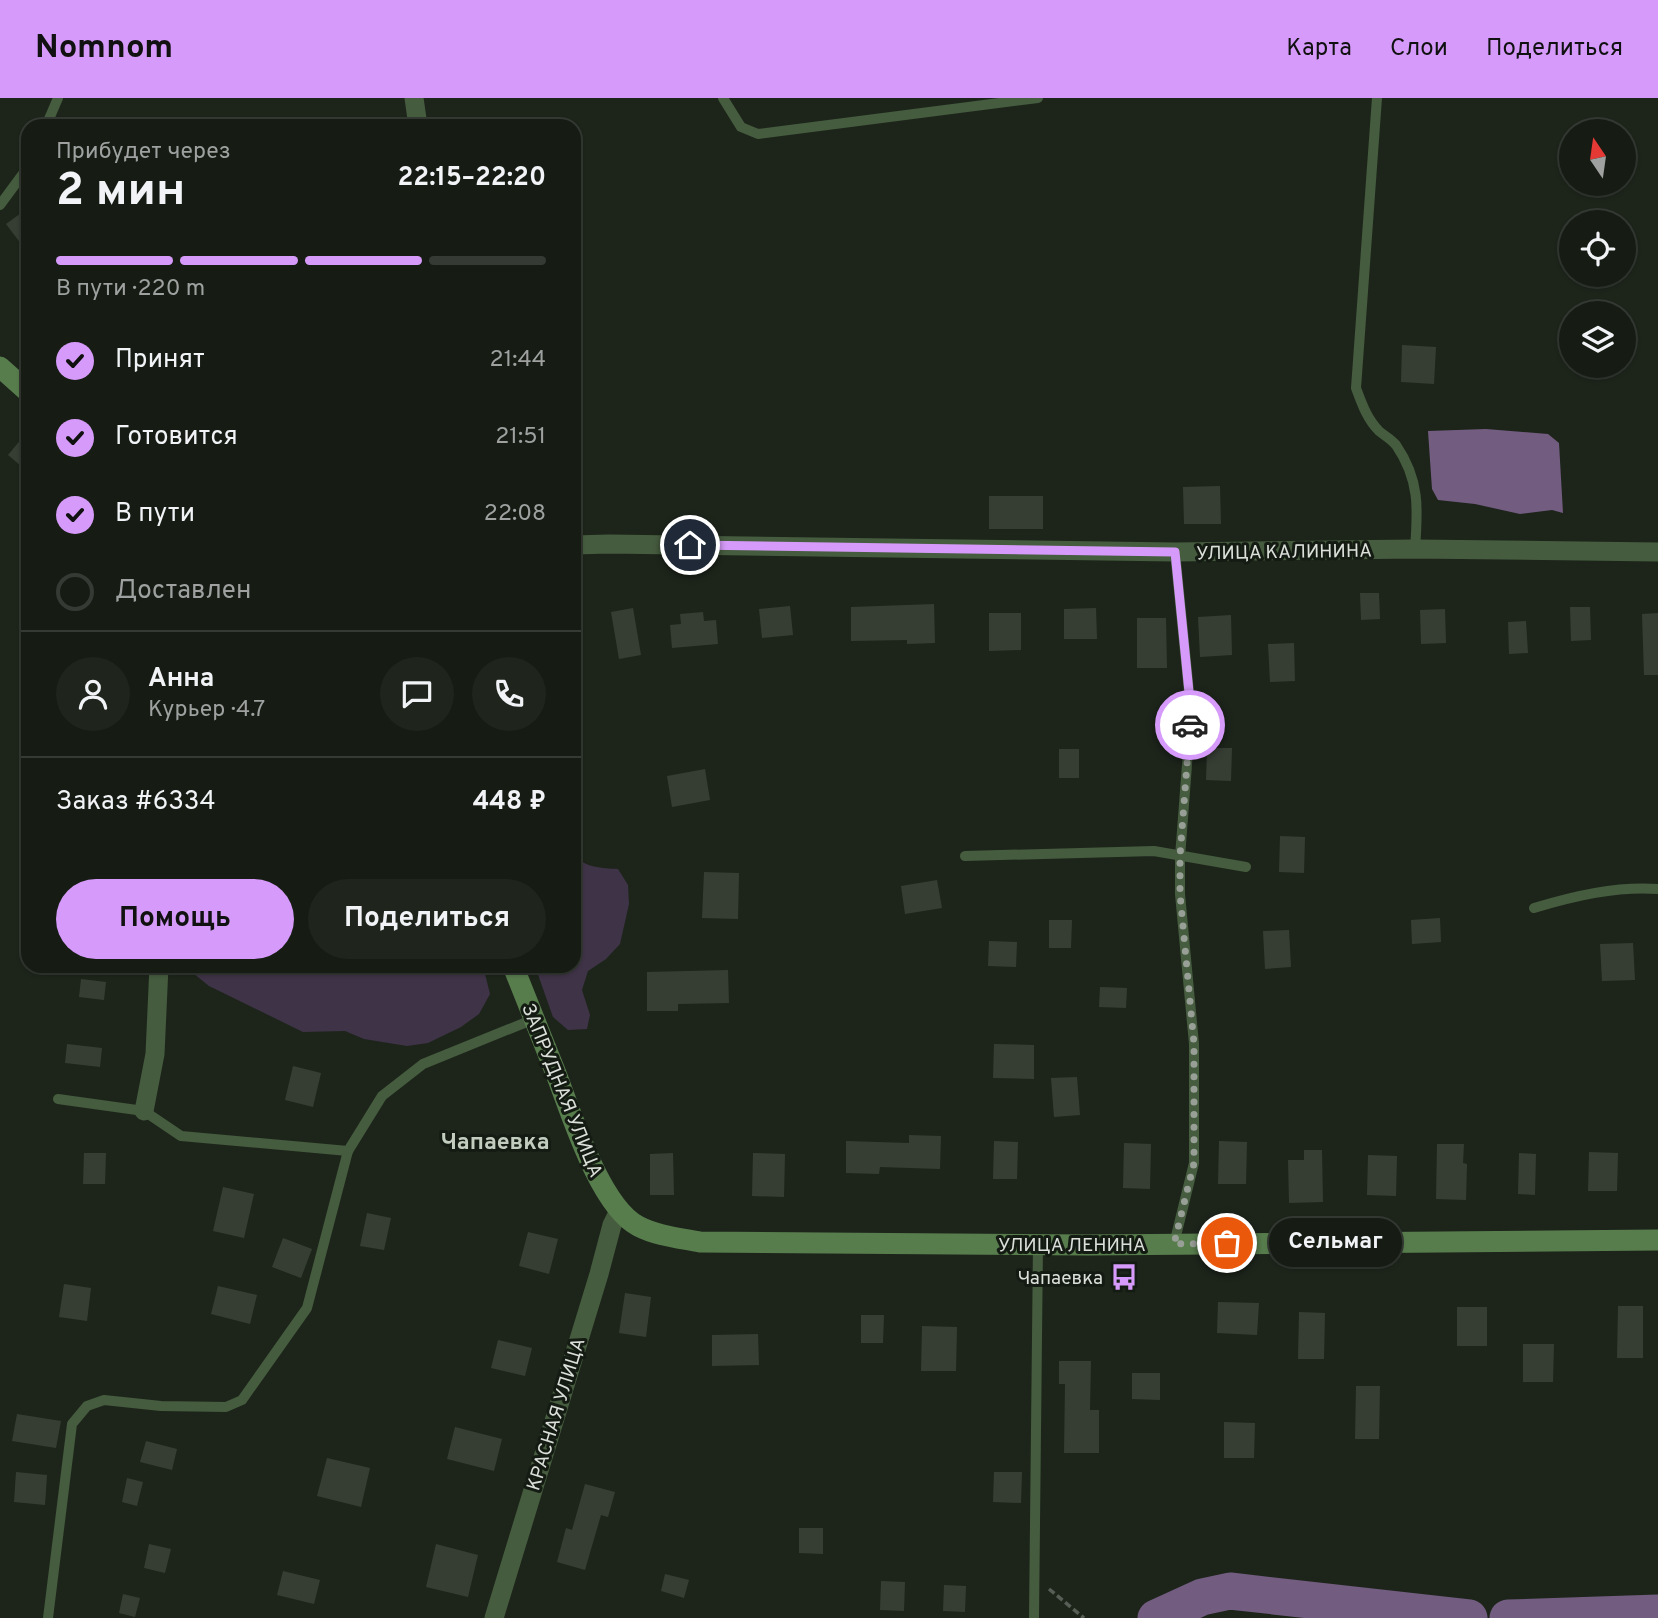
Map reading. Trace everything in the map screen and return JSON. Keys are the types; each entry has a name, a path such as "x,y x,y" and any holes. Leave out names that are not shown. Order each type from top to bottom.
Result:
{"street":[{"path":"414,98 417,119"},
{"path":"0,367 21,386"},
{"name":"УЛИЦА КАЛИНИНА","path":"581,545 1175,552 1658,552"},
{"path":"144,1111 155,1054 159,973"},
{"name":"ЗАПРУДНАЯ УЛИЦА","path":"516,973 587,1155 619,1211"},
{"name":"УЛИЦА ЛЕНИНА","path":"619,1211 637,1226 663,1235 700,1242 1174,1244 1658,1240"},
{"name":"КРАСНАЯ УЛИЦА","path":"494,1618 505,1573 612,1225 619,1211"}],"lane":[{"path":"49,119 58,98"},
{"path":"723,98 741,128 758,134 1038,98"},
{"path":"1377,98 1356,388 1365,412 1379,431 1394,443 1412,471 1418,515 1415,550"},
{"path":"0,205 21,176"},
{"path":"1174,1244 1194,1163 1194,1044 1180,894 1180,856 1191,712 1175,552"},
{"path":"965,856 1154,851 1246,867"},
{"path":"1534,908 1572,897 1636,887 1658,889"},
{"path":"48,1618 72,1424 87,1406 104,1401 161,1406 226,1407 242,1400 307,1308 348,1151 382,1096 423,1064 534,1019"},
{"path":"58,1099 144,1111 181,1136 348,1151"},
{"path":"1032,1617 1038,1244"}],"path":[{"path":"1034,1576 1084,1618"}],"shaded area":[{"path":"1486,429 1548,434 1559,443 1563,513 1552,510 1520,514 1475,504 1438,500 1432,489 1428,431"},
{"path":"581,861 600,868 618,869 628,885 629,904 620,944 606,959 588,971 582,990 590,1015 587,1029 568,1030 553,1017 537,973 581,973"},
{"path":"193,973 485,973 490,994 479,1014 461,1027 428,1043 407,1046 364,1039 345,1031 303,1032 209,986"}],"building":[{"path":"21,213 21,244 6,224"},
{"path":"1402,345 1436,347 1434,384 1401,382"},
{"path":"21,439 21,466 8,455"},
{"path":"1220,486 1221,524 1184,524 1183,487"},
{"path":"989,496 1043,496 1043,529 989,529"},
{"path":"1360,593 1379,593 1380,619 1361,620"},
{"path":"934,604 935,643 907,644 907,640 851,641 851,607"},
{"path":"790,606 793,635 762,638 759,609"},
{"path":"1570,607 1590,607 1591,640 1571,641"},
{"path":"633,608 641,655 619,659 611,612"},
{"path":"1096,608 1097,639 1064,639 1064,609"},
{"path":"1445,609 1446,643 1421,644 1420,610"},
{"path":"703,612 704,621 716,620 718,644 672,648 670,625 681,624 680,614"},
{"path":"989,613 1021,613 1021,650 989,651"},
{"path":"1658,613 1658,675 1644,675 1642,614"},
{"path":"1231,615 1232,655 1200,657 1198,617"},
{"path":"1137,618 1166,618 1167,668 1137,668"},
{"path":"1526,621 1528,653 1509,654 1508,622"},
{"path":"1294,643 1295,681 1270,682 1268,644"},
{"path":"1207,748 1232,748 1231,781 1206,780"},
{"path":"1059,749 1079,749 1079,778 1059,778"},
{"path":"705,769 710,800 672,807 667,776"},
{"path":"1280,836 1305,837 1304,873 1279,872"},
{"path":"704,872 739,873 738,919 702,918"},
{"path":"937,880 942,908 905,914 901,886"},
{"path":"1440,918 1441,942 1412,944 1411,920"},
{"path":"1049,920 1072,920 1071,948 1049,948"},
{"path":"1289,930 1291,967 1265,969 1263,931"},
{"path":"989,941 1017,942 1016,967 988,966"},
{"path":"1633,943 1635,980 1602,981 1600,944"},
{"path":"728,970 729,1003 678,1004 678,1011 647,1011 647,972"},
{"path":"81,979 106,982 104,1000 79,997"},
{"path":"1100,987 1127,988 1126,1008 1099,1007"},
{"path":"67,1044 102,1048 100,1067 65,1063"},
{"path":"994,1044 1034,1045 1034,1079 993,1078"},
{"path":"293,1066 321,1073 313,1107 285,1100"},
{"path":"1077,1077 1080,1115 1054,1117 1051,1078"},
{"path":"909,1135 941,1136 940,1169 880,1167 879,1174 846,1173 846,1141 909,1143"},
{"path":"994,1141 1018,1142 1017,1179 993,1179"},
{"path":"1219,1141 1247,1142 1246,1184 1218,1184"},
{"path":"1124,1143 1151,1144 1150,1189 1123,1188"},
{"path":"1437,1144 1464,1144 1463,1163 1467,1164 1466,1200 1436,1199"},
{"path":"1304,1150 1322,1150 1323,1202 1289,1203 1288,1160 1304,1160"},
{"path":"1589,1152 1618,1153 1617,1191 1588,1191"},
{"path":"84,1153 106,1153 105,1184 83,1184"},
{"path":"673,1153 674,1195 650,1195 650,1154"},
{"path":"753,1153 785,1154 784,1197 752,1196"},
{"path":"1519,1153 1536,1154 1535,1195 1518,1194"},
{"path":"1368,1155 1397,1156 1396,1196 1367,1195"},
{"path":"223,1187 254,1194 244,1238 213,1231"},
{"path":"367,1213 391,1218 384,1250 360,1246"},
{"path":"528,1232 558,1239 549,1274 519,1266"},
{"path":"283,1238 312,1249 301,1278 272,1267"},
{"path":"64,1284 91,1288 87,1321 59,1317"},
{"path":"218,1286 257,1295 250,1324 211,1314"},
{"path":"625,1293 651,1297 646,1337 619,1333"},
{"path":"1218,1302 1259,1303 1257,1335 1217,1333"},
{"path":"1618,1306 1643,1306 1643,1358 1617,1358"},
{"path":"1457,1307 1487,1307 1487,1346 1457,1346"},
{"path":"1299,1312 1325,1313 1324,1359 1298,1359"},
{"path":"861,1315 884,1315 883,1343 861,1343"},
{"path":"922,1326 957,1327 956,1371 921,1371"},
{"path":"758,1334 759,1365 712,1366 712,1335"},
{"path":"498,1340 532,1348 525,1376 491,1368"},
{"path":"1523,1344 1554,1344 1553,1382 1523,1382"},
{"path":"1059,1361 1091,1361 1090,1410 1099,1410 1099,1453 1064,1453 1065,1384 1059,1384"},
{"path":"1132,1373 1160,1373 1160,1400 1132,1399"},
{"path":"1356,1386 1380,1386 1379,1439 1355,1439"},
{"path":"17,1414 61,1421 56,1448 12,1441"},
{"path":"1224,1422 1255,1423 1254,1458 1224,1458"},
{"path":"455,1427 502,1439 494,1471 447,1459"},
{"path":"146,1441 177,1449 172,1470 140,1462"},
{"path":"327,1458 370,1468 361,1507 317,1496"},
{"path":"16,1472 47,1475 45,1505 14,1502"},
{"path":"994,1472 1022,1472 1021,1503 993,1502"},
{"path":"127,1478 143,1482 137,1506 122,1502"},
{"path":"585,1484 615,1492 608,1517 601,1515 585,1570 557,1562 566,1528 572,1530"},
{"path":"799,1528 823,1528 823,1554 799,1553"},
{"path":"149,1544 171,1549 165,1573 144,1568"},
{"path":"436,1544 478,1555 468,1597 426,1587"},
{"path":"283,1571 320,1580 314,1604 277,1595"},
{"path":"665,1574 689,1580 684,1598 661,1591"},
{"path":"881,1581 905,1582 904,1611 880,1610"},
{"path":"944,1585 966,1586 965,1612 943,1611"},
{"path":"123,1594 140,1598 135,1617 119,1613"}],"waterway":[{"path":"1156,1618 1202,1597 1230,1591 1469,1618"},
{"path":"1508,1618 1658,1613"}],"way so far":[{"path":"1190,725 1180,856 1180,894 1194,1044 1194,1163 1174,1244 1227,1243"}],"place":[{"name":"Сельмаг","path":"1227,1243"},
{"name":"Чапаевка","path":"1124,1277"}],"district":[{"name":"Чапаевка","path":"495,1141"}],"route":[{"path":"690,545 1175,552 1191,712 1190,725"}]}
